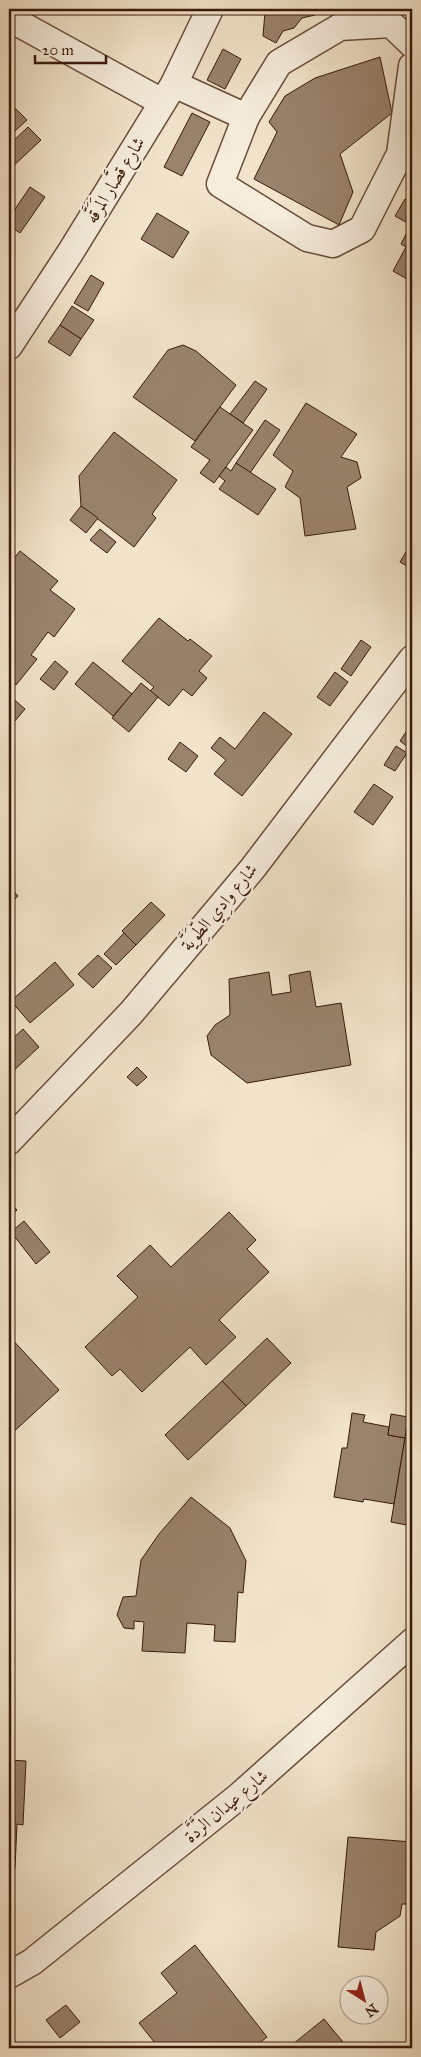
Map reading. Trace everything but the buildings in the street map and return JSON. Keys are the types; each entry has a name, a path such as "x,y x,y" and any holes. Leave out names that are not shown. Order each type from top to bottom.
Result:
{"street":[{"name":"شارع قصَّار المَرَقَّه","path":"9,346 70,253 168,93 210,9"},
{"path":"9,18 168,93 246,117"},
{"path":"412,44 391,24 340,26 279,63 246,117 220,184 307,238 333,244 362,229 400,154 412,66"},
{"name":"شارع وادِي الطِّوَيَّة","path":"9,1141 131,1013 233,891 412,659"},
{"name":"شارع عِيدان الرَّدَّة","path":"9,1975 32,1962 238,1798 412,1642"},
{"name":"شارع عِيدان الرَّدَّة","path":"9,1991 32,1962"}]}
